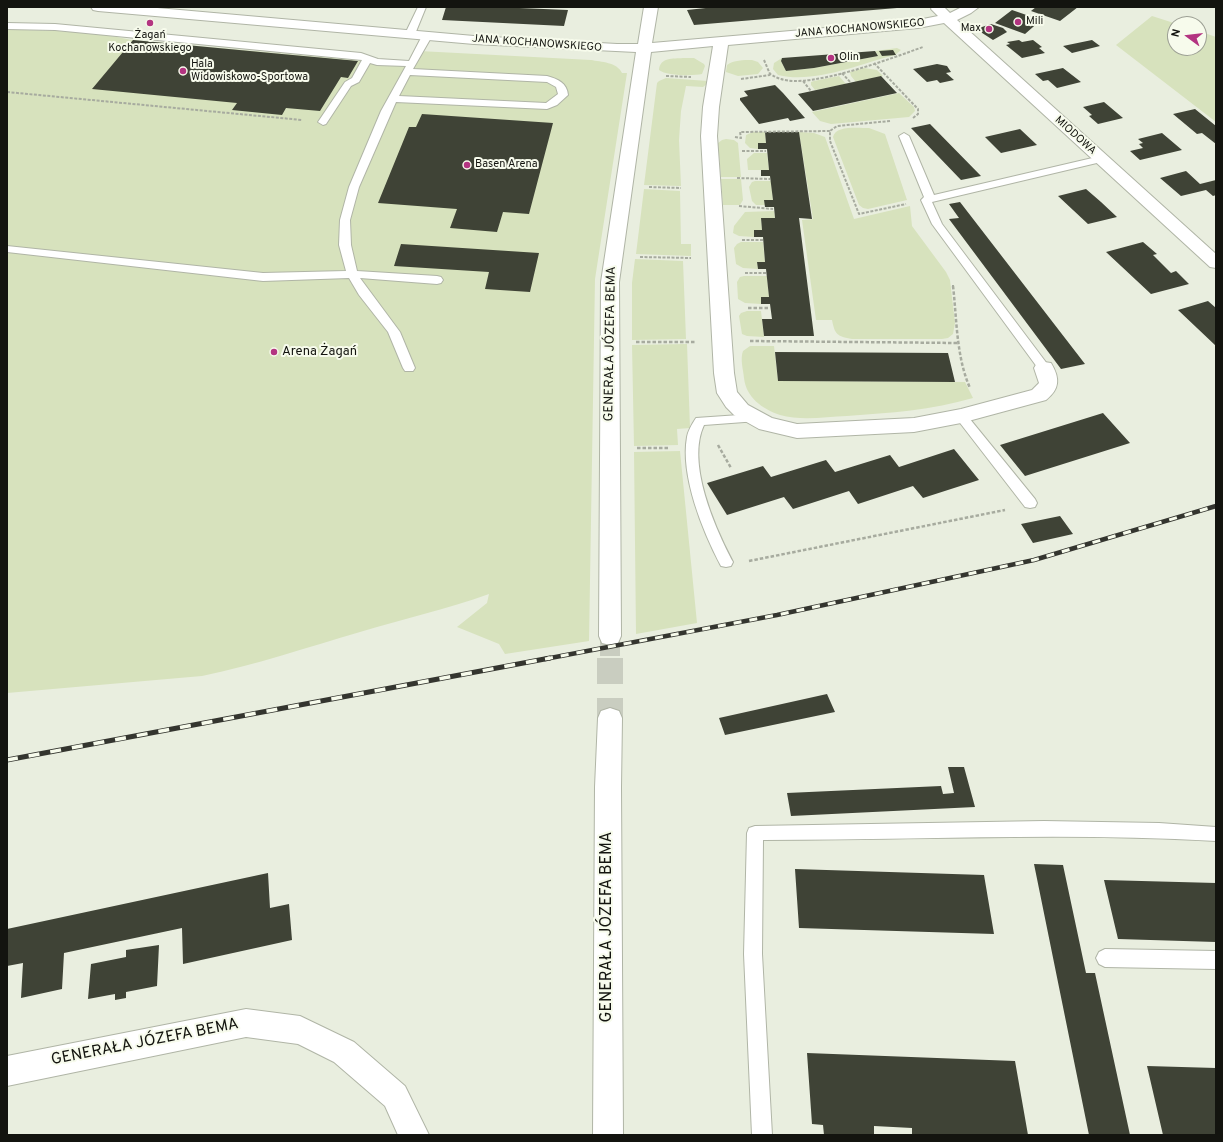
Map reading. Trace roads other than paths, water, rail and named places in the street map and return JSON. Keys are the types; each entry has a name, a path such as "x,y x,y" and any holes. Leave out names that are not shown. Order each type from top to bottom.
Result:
{"street":[{"name":"JANA KOCHANOWSKIEGO","path":"98,7 127,8 427,36 596,48 644,48 918,24 941,12 972,7"},
{"name":"GENERAŁA JÓZEFA BEMA","path":"610,636 610,282 640,71 651,7"},
{"name":"MIODOWA","path":"941,12 1216,263"},
{"path":"721,42 709,121 711,178 725,384 733,402 754,418 780,428 813,431 896,427 936,422 1039,395 1046,391 1049,386 1049,379 1044,368"},
{"name":"GENERAŁA JÓZEFA BEMA","path":"608,1135 608,787 610,718"},
{"name":"GENERAŁA JÓZEFA BEMA","path":"12,1075 246,1023 300,1030 344,1052 396,1096 414,1135"}],"lane":[{"path":"410,34 422,7"},
{"path":"7,26 63,28 361,56 377,62 410,68 546,79 560,85 563,90 563,95 554,103 547,106 393,100"},
{"path":"409,368 394,332 384,317 363,292 352,274 345,245 345,220 354,187 386,112 427,36"},
{"path":"324,122 348,84 356,80 368,58"},
{"path":"904,136 937,224 1044,368"},
{"path":"928,199 1101,159"},
{"path":"7,249 263,276 352,274 437,280"},
{"path":"961,416 1030,503"},
{"path":"726,562 712,535 701,501 695,477 693,436 700,421 754,418"},
{"path":"762,1135 753,954 755,833 1061,829 1216,834"},
{"path":"1104,958 1216,960"}],"tunnel":[{"path":"610,636 610,718"}],"railway":[{"path":"545,659 777,615 1034,560 1216,506"},
{"path":"7,760 550,658"}],"place":[{"name":"Mili","path":"1018,22"},
{"name":"Żagań Kochanowskiego","path":"150,23"},
{"name":"Max","path":"989,29"},
{"name":"Olin","path":"831,58"},
{"name":"Hala Widowiskowo-Sportowa","path":"183,71"},
{"name":"Basen Arena","path":"467,165"},
{"name":"Arena Żagań","path":"274,352"}]}
